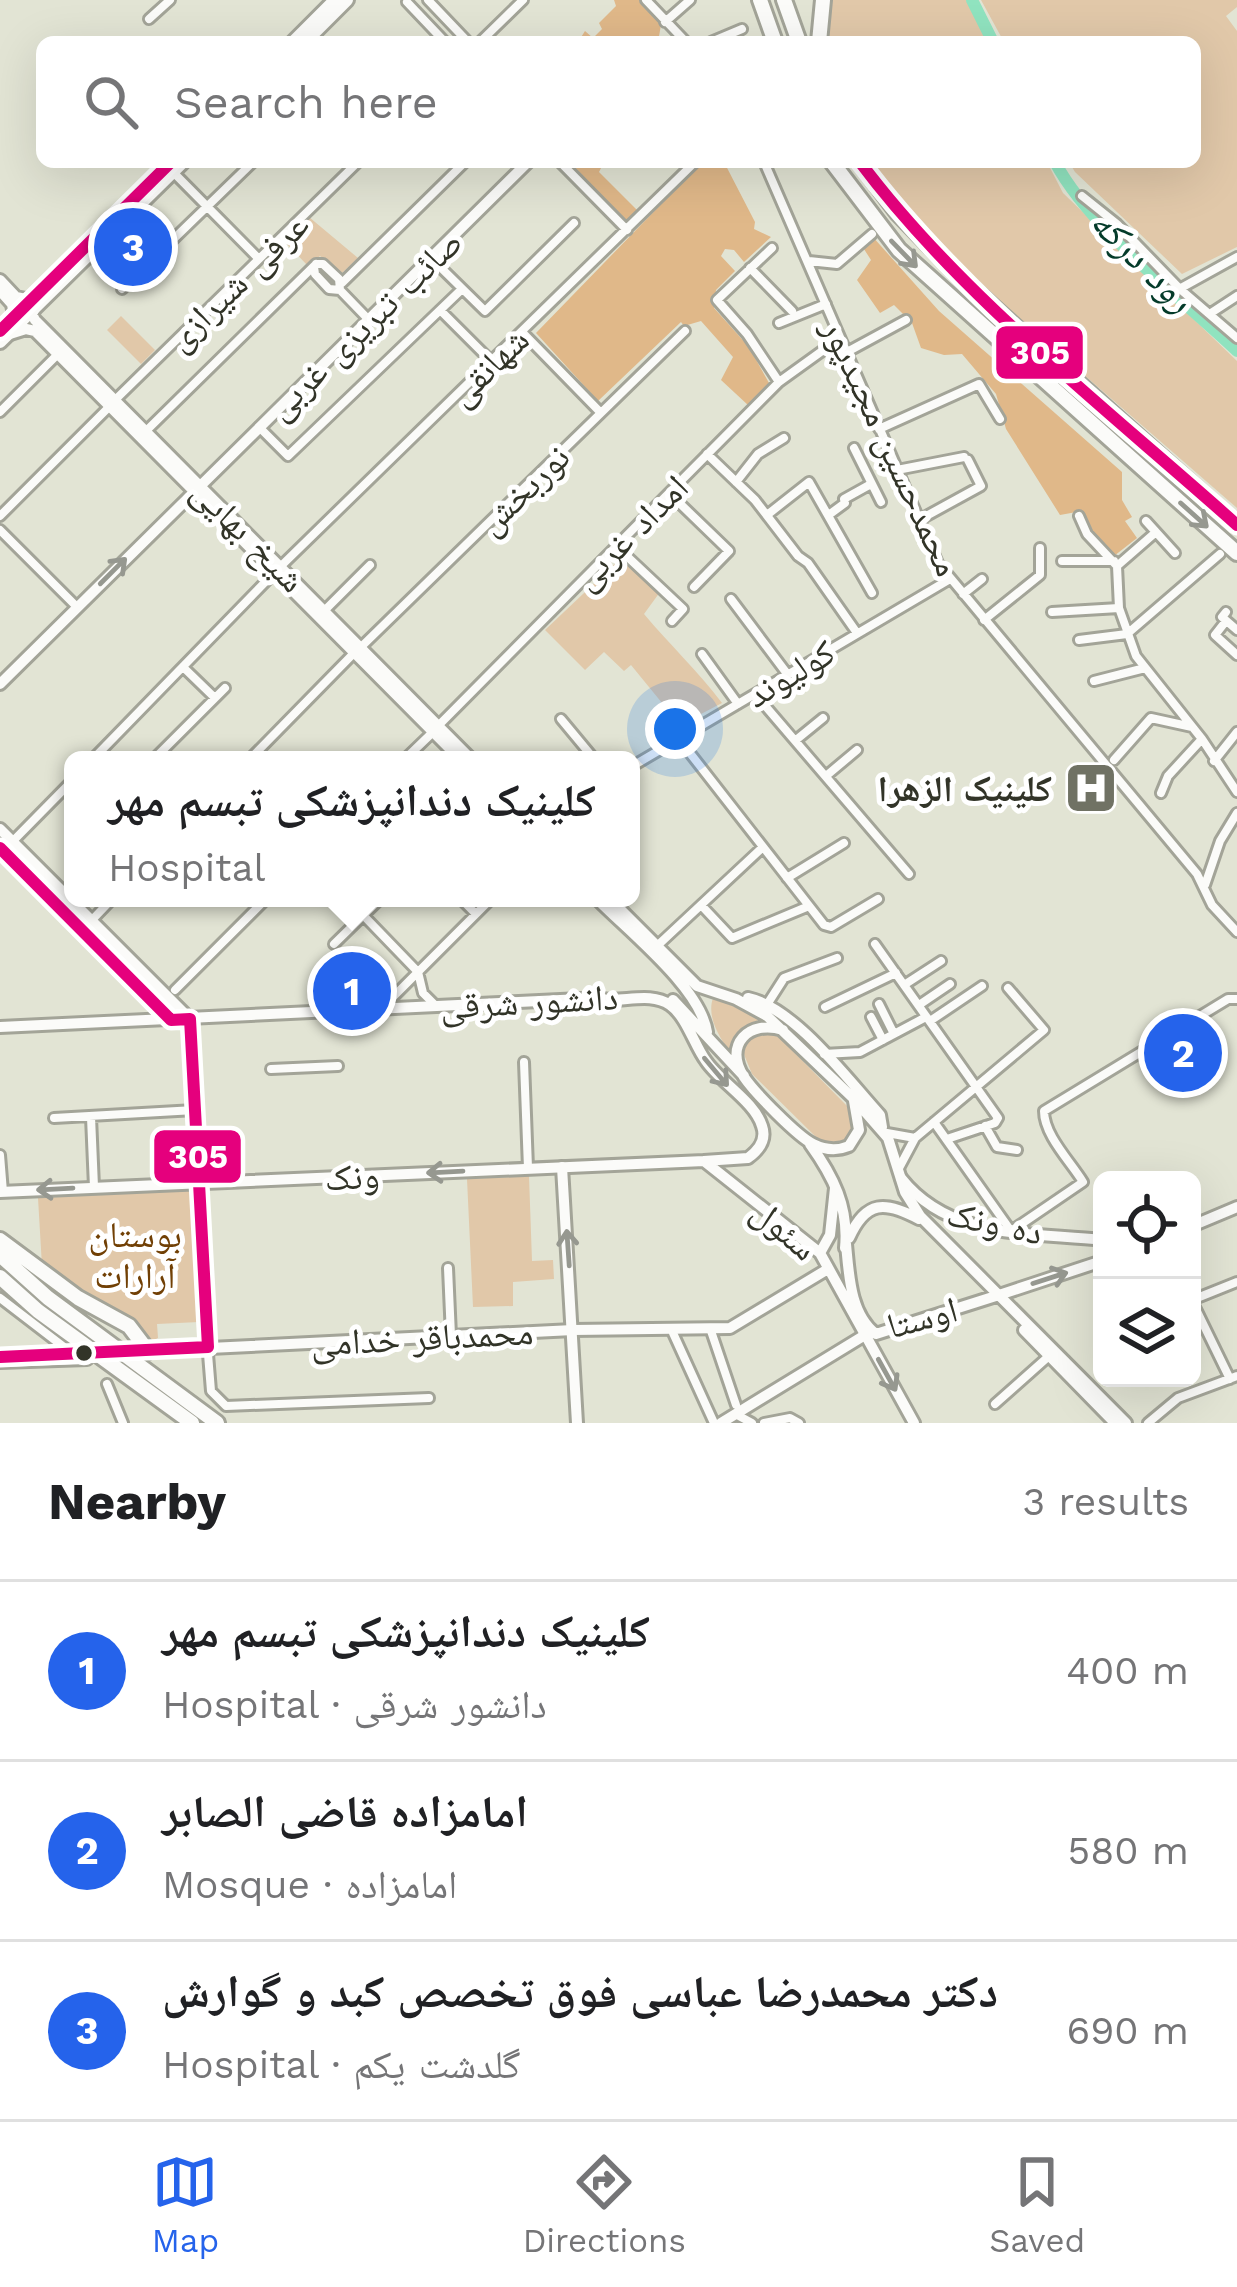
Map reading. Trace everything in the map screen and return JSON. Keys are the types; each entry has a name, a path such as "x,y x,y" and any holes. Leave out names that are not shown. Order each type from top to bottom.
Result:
{"highway":[{"path":"760,0 773,36"},
{"path":"784,0 798,36"},
{"path":"819,36 823,0"},
{"path":"837,168 899,250 1237,554"},
{"path":"864,168 898,213 950,268 1237,525"},
{"path":"0,1240 65,1289 129,1326 144,1354"},
{"path":"0,1255 48,1298 218,1423"},
{"path":"0,1277 38,1311 192,1423"},
{"path":"154,1394 182,1423"}],"main road":[{"path":"298,36 335,0"},
{"path":"310,36 347,0"},
{"path":"2,336 172,168"},
{"name":"صائب تبریزی غربی","path":"0,684 522,168"},
{"name":"شیخ بهایی","path":"0,280 83,374 461,751"},
{"name":"شیخ بهایی","path":"0,291 83,374"},
{"path":"2,336 25,311"},
{"name":"شیخ بهایی","path":"112,403 146,431 196,488"},
{"name":"شیخ بهایی","path":"278,570 324,611 357,650"},
{"name":"شیخ بهایی","path":"435,729 453,751"},
{"path":"0,830 4,849 171,1020"},
{"path":"4,849 64,899"},
{"path":"74,907 190,1019 208,1350"},
{"path":"605,907 685,988 704,1015 707,1035 744,1076"},
{"path":"618,907 697,986 755,1007 787,1031 884,1131"},
{"name":"دانشور شرقی","path":"0,1028 662,996 687,1011 707,1035"},
{"name":"ونک","path":"2,1192 748,1158 762,1142 760,1121 704,1059 674,1007 643,998 607,1002 595,998"},
{"path":"736,999 768,1003 848,1080 880,1115 909,1199 928,1224 1126,1423"},
{"path":"141,1021 152,1016 153,1002"},
{"path":"744,1076 737,1054 745,1035 761,1026 787,1031"},
{"name":"سئول","path":"744,1076 809,1143 835,1186 844,1210 843,1273 851,1310"},
{"path":"809,1143 838,1150 849,1147 859,1130 853,1098"},
{"name":"سئول","path":"704,1161 824,1262 914,1423"},
{"path":"562,1167 573,1423"},
{"name":"ده ونک","path":"900,1173 920,1200 940,1215 970,1225 1093,1239"},
{"path":"824,1262 835,1186"},
{"path":"1201,1222 1237,1207"},
{"path":"846,1244 860,1217 877,1208 898,1209 928,1224"},
{"name":"اوستا","path":"846,1244 856,1305 868,1328 879,1335 1093,1265"},
{"name":"محمدباقر خدامی","path":"602,1332 673,1333 709,1328 824,1262"},
{"name":"محمدباقر خدامی","path":"208,1350 709,1328"},
{"path":"722,1423 865,1335"},
{"name":"محمدباقر خدامی","path":"144,1354 485,1337"},
{"path":"1052,1353 1115,1423"},
{"path":"0,1360 144,1354"},
{"path":"0,1360 144,1354"}],"street":[{"path":"149,20 170,0"},
{"path":"428,0 462,36"},
{"path":"487,36 523,0"},
{"path":"646,0 678,36"},
{"path":"665,22 690,0"},
{"path":"407,2 439,36"},
{"path":"725,36 742,29"},
{"path":"177,168 259,259"},
{"path":"122,289 247,168"},
{"name":"عرفی شیرازی","path":"0,516 352,168"},
{"path":"341,286 459,168"},
{"path":"566,168 627,230"},
{"name":"شهانقی","path":"101,751 278,570 689,168"},
{"name":"محمدحسین مجیدپور","path":"767,168 896,470 950,579 1205,885 1213,905 1237,932"},
{"path":"1082,196 1237,338"},
{"path":"431,258 485,311 574,223"},
{"path":"809,261 837,264 872,234"},
{"path":"772,248 717,300 779,382"},
{"path":"1180,289 1237,257"},
{"path":"146,431 316,264 322,264 368,319"},
{"path":"750,268 792,311"},
{"path":"259,427 288,456 462,289"},
{"path":"1211,313 1237,296"},
{"path":"779,322 826,304"},
{"path":"440,310 492,362"},
{"path":"847,352 906,320"},
{"name":"نوربخش","path":"258,751 685,331"},
{"path":"522,332 601,413"},
{"name":"امداد غربی","path":"413,751 779,382 829,346"},
{"path":"0,412 58,354"},
{"path":"879,429 980,384 1000,419"},
{"path":"736,482 758,454 784,438"},
{"path":"854,448 881,502"},
{"path":"707,454 808,563 857,633"},
{"path":"896,470 966,458 981,486 919,520"},
{"path":"766,515 809,482 872,592"},
{"path":"830,514 872,484"},
{"path":"669,493 729,551 694,587"},
{"path":"1079,516 1087,534 1115,564 1127,634 1145,668 1237,792"},
{"path":"1146,521 1175,553"},
{"path":"0,530 77,607"},
{"path":"1062,561 1115,564 1156,532"},
{"path":"616,546 682,609 672,620"},
{"path":"984,620 1040,575 1040,548"},
{"path":"1079,640 1127,634 1220,554"},
{"path":"324,611 370,565"},
{"name":"کولیوند","path":"640,762 950,579"},
{"path":"963,594 982,579"},
{"path":"731,599 788,675"},
{"path":"1052,612 1120,608"},
{"path":"1237,630 1226,616 1215,635 1237,655"},
{"path":"702,654 738,704"},
{"path":"183,667 214,698"},
{"path":"1094,681 1145,668"},
{"path":"162,751 225,688"},
{"path":"755,694 910,874"},
{"path":"796,740 823,718"},
{"path":"1114,760 1151,718 1193,727"},
{"path":"561,719 588,751"},
{"path":"1214,761 1237,732"},
{"path":"680,739 824,926 831,927 878,899"},
{"path":"1161,793 1168,776 1202,739"},
{"path":"826,776 857,750"},
{"path":"4,849 64,791"},
{"path":"1205,885 1220,841 1237,813"},
{"path":"787,878 844,843"},
{"path":"657,946 763,847"},
{"path":"701,905 732,938 809,906"},
{"path":"91,921 104,907"},
{"path":"175,990 258,907"},
{"path":"334,944 371,907"},
{"path":"469,907 476,914"},
{"path":"381,1009 483,907"},
{"path":"363,915 418,972 423,993 436,1006"},
{"path":"875,944 998,1118 947,1140"},
{"path":"768,1003 784,978 837,958"},
{"path":"904,985 941,961"},
{"path":"825,1007 896,973"},
{"path":"919,1005 950,984"},
{"path":"823,1054 860,1052 982,986"},
{"path":"900,1173 915,1138 1044,1030 1008,988"},
{"path":"934,1122 1011,1231 1084,1182 1043,1119 1044,1111 1228,1000 1237,999"},
{"path":"879,1004 894,1034"},
{"path":"871,1017 883,1040"},
{"path":"848,1080 860,1052"},
{"path":"524,1062 528,1168"},
{"path":"271,1070 338,1066"},
{"path":"54,1118 195,1110"},
{"path":"91,1116 94,1187"},
{"path":"985,1126 997,1147 1017,1150"},
{"path":"884,1131 915,1138"},
{"path":"0,1155 2,1192"},
{"path":"448,1268 451,1336"},
{"path":"1201,1301 1237,1282"},
{"path":"0,1298 73,1354"},
{"path":"1148,1423 1173,1401 1233,1378 1201,1320"},
{"path":"709,1328 737,1411 752,1423"},
{"path":"673,1333 722,1423"},
{"path":"208,1350 215,1398 226,1406 429,1398"},
{"path":"995,1404 1052,1353"},
{"path":"107,1384 123,1423"},
{"path":"764,1423 790,1418 799,1423"}],"green space":[{"path":"829,0 966,0 984,36 824,36"},
{"path":"981,0 1237,0 1237,7 1226,16 1237,31 1237,247 1182,274 1073,168 1201,168 1201,36 1001,36"},
{"path":"875,168 1050,168 1063,193 1237,361 1237,508 991,294"},
{"path":"309,217 358,258 341,274 320,256 308,266 285,242"},
{"path":"121,316 155,350 141,364 107,330"},
{"path":"623,556 660,592 644,614 722,703 680,725 631,665 624,671 604,652 585,670 545,630"},
{"path":"713,998 762,1018 739,1031 733,1056 713,1021"},
{"path":"762,1031 779,1037 851,1110 852,1137 832,1145 818,1139 752,1074 743,1052 749,1038"},
{"path":"529,1176 532,1261 553,1260 554,1279 513,1282 513,1306 473,1307 467,1179"},
{"name":"بوستان آرارات","path":"193,1190 199,1322 157,1324 158,1338 152,1341 141,1328 83,1296 42,1266 38,1198"}],"shaded area":[{"path":"614,0 641,0 661,25 659,36 595,36 602,29 599,23 616,6"},
{"path":"576,168 601,168 599,172 637,210 627,224"},
{"path":"696,168 727,168 755,222 754,229 771,237 744,262 734,250 725,249 721,256 735,271 716,290 714,308 749,347 769,383 749,406 721,380 733,357 701,321 684,326 681,322 598,401 536,333"},
{"path":"872,236 939,311 1122,472 1122,500 1132,517 1125,521 1137,538 1114,556 1088,528 1082,511 1060,515 1006,429 996,394 962,354 921,348 912,323 894,305 880,313 857,280 871,260 862,246"}],"waterway":[{"name":"رود درکه","path":"972,0 990,36"},
{"name":"رود درکه","path":"1059,168 1113,237 1237,351"}],"transit line":[{"name":"305","path":"0,331 165,168"},
{"name":"305","path":"865,168 990,306 1237,525"},
{"name":"305","path":"0,848 171,1020 190,1019 208,1347 0,1357"}],"place":[{"name":"دکتر محمدرضا عباسی فوق تخصص کبد و گوارش","path":"133,247"},
{"name":"کلینیک الزهرا","path":"1091,788"},
{"name":"کلینیک دندانپزشکی تبسم مهر","path":"352,991"},
{"name":"امامزاده قاضی الصابر","path":"1183,1053"}]}
